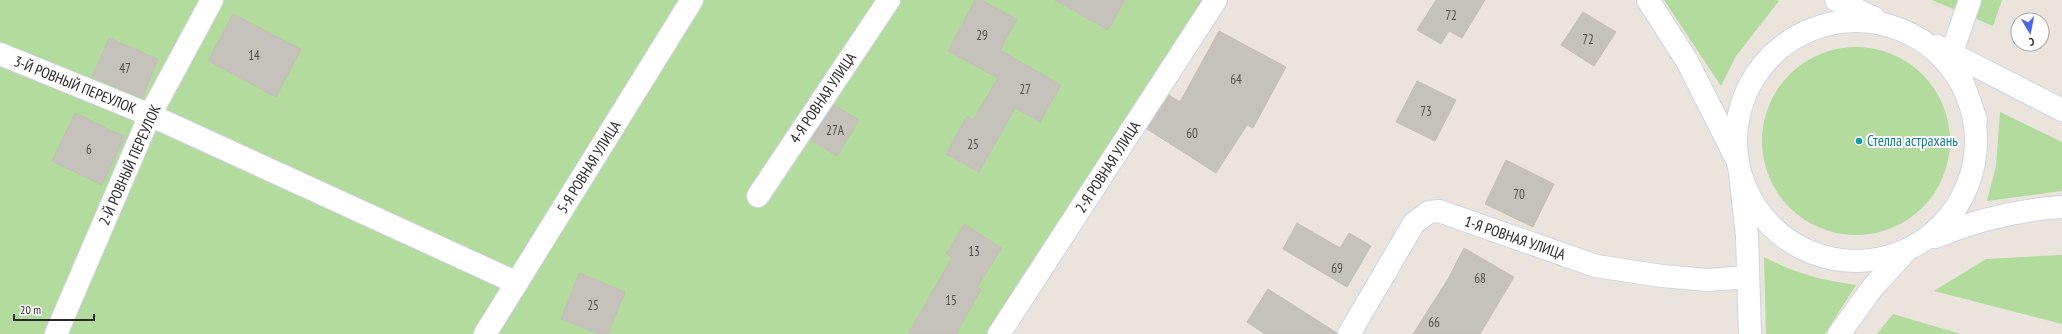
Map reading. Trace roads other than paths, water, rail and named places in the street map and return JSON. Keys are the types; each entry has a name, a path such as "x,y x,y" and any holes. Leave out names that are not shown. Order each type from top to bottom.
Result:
{"street":[{"name":"2-Й РОВНЫЙ ПЕРЕУЛОК","path":"56,334 150,115 212,0"},
{"name":"5-Я РОВНАЯ УЛИЦА","path":"485,334 692,0"},
{"name":"4-Я РОВНАЯ УЛИЦА","path":"758,196 889,0"},
{"name":"2-Я РОВНАЯ УЛИЦА","path":"999,334 1216,0"},
{"path":"1648,0 1687,61 1738,166 1753,206 1786,240 1829,259 1876,260 1913,247 1964,225 1999,216 2062,207"},
{"path":"1836,0 1926,42 1952,52 2062,110"},
{"path":"1842,333 1873,287 1913,247 1955,211 1975,167 1976,120 1952,52 1970,0"},
{"path":"1750,334 1747,236 1738,166 1737,114 1756,70 1791,38 1835,21 1882,22"},
{"path":"1926,42 1959,76 1976,120"},
{"name":"3-Й РОВНЫЙ ПЕРЕУЛОК","path":"0,54 150,115 516,283"},
{"name":"1-Я РОВНАЯ УЛИЦА","path":"1348,334 1414,223 1429,212 1438,211 1596,266 1662,276 1707,280 1748,277"}],"place":[{"name":"Стелла астрахань","path":"1859,141"}]}
